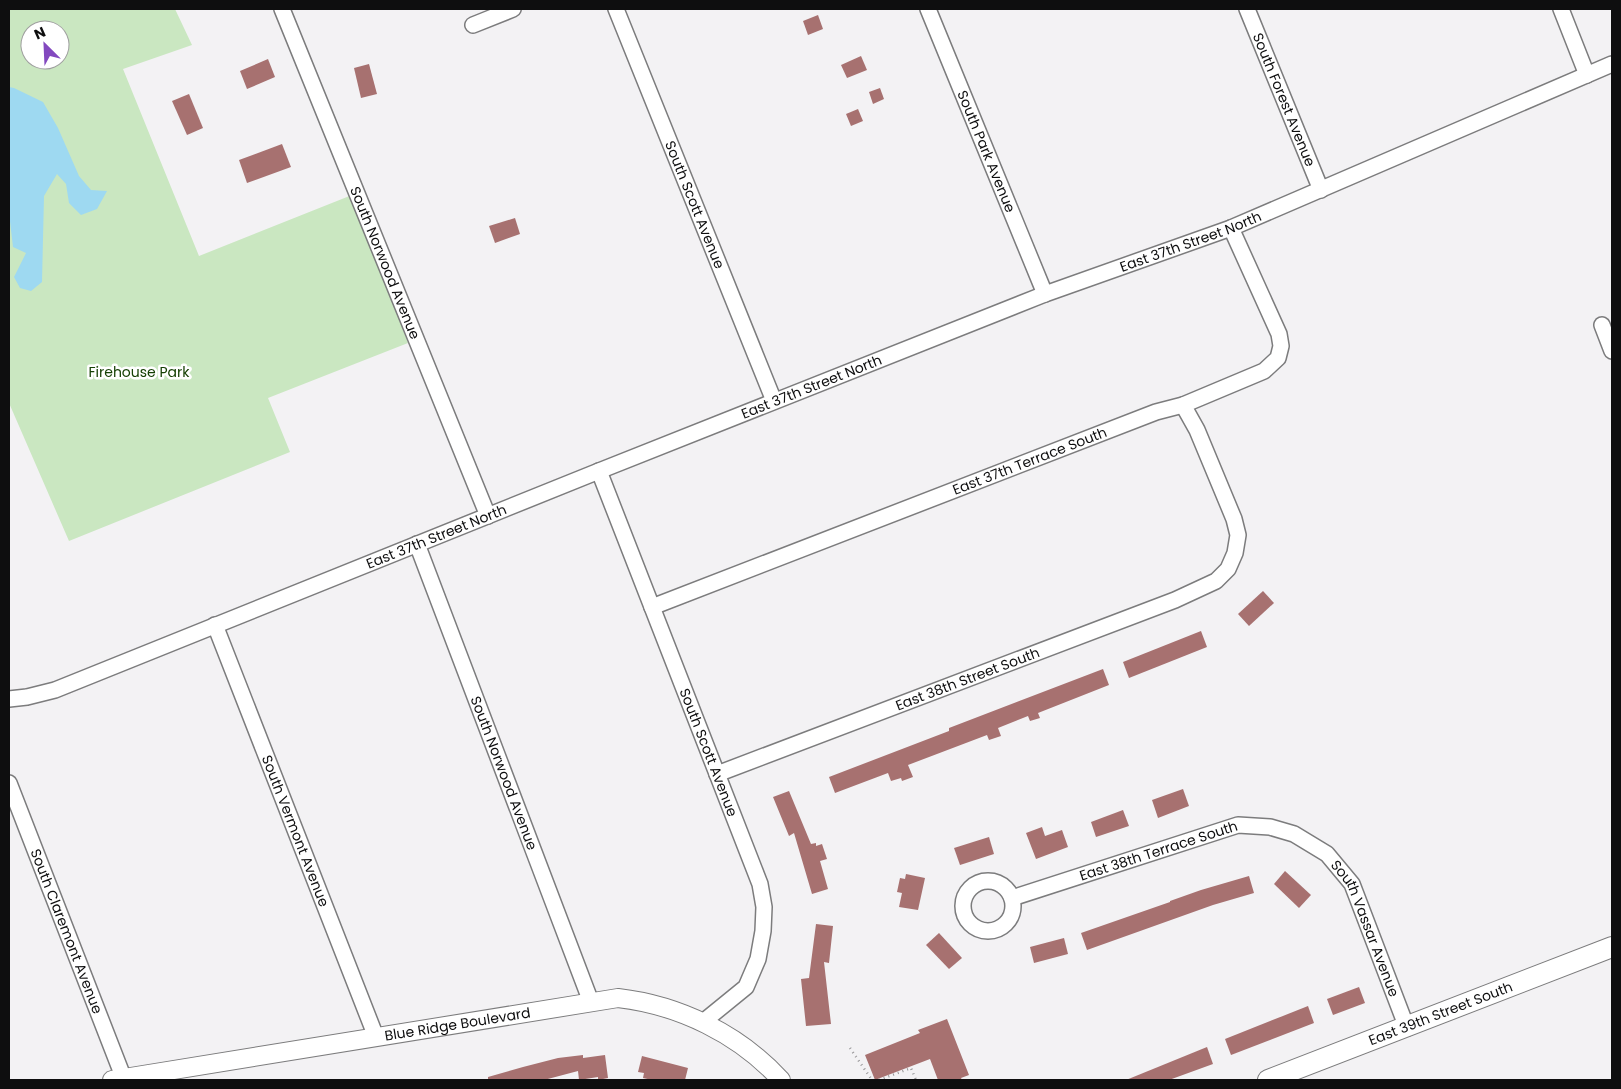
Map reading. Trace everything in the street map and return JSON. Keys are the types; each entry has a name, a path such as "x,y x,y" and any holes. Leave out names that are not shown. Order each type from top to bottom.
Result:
{"main road":[{"name":"East 39th Street South","path":"1268,1080 1407,1028 1612,947"}],"street":[{"name":"South Norwood Avenue","path":"282,9 488,516"},
{"path":"473,24 513,9"},
{"name":"South Scott Avenue","path":"616,9 774,401"},
{"name":"South Park Avenue","path":"928,9 1044,294"},
{"name":"South Forest Avenue","path":"1246,9 1321,190"},
{"path":"1561,9 1586,75"},
{"name":"East 37th Street North","path":"9,699 55,690 1044,294 1233,231 1321,190 1612,64"},
{"name":"East 37th Terrace South","path":"652,607 1156,412 1183,405 1264,371 1278,358 1281,346 1279,334 1233,231"},
{"path":"1602,325 1612,351"},
{"name":"East 38th Street South","path":"717,774 1175,600 1216,581 1228,568 1235,553 1238,535 1234,519 1201,439 1183,405"},
{"name":"South Scott Avenue","path":"599,471 760,884 764,907 763,930 758,959 746,987 703,1022"},
{"name":"South Norwood Avenue","path":"417,544 591,1002"},
{"name":"South Vermont Avenue","path":"216,625 376,1037"},
{"name":"South Claremont Avenue","path":"9,783 118,1080"},
{"name":"East 38th Terrace South","path":"1012,898 1238,825 1270,827 1294,834 1306,842"},
{"name":"South Vassar Avenue","path":"1306,842 1327,854 1352,884 1407,1028"},
{"name":"Blue Ridge Boulevard","path":"118,1080 618,998 632,999 667,1008 703,1022 747,1048 781,1080"}],"path":[{"path":"850,1048 872,1080"},
{"path":"879,1080 911,1068 916,1080"}],"green space":[{"name":"Firehouse Park","path":"9,9 175,9 192,45 123,69 199,256 352,195 408,343 268,398 290,452 69,541 9,403"}],"water":[{"path":"9,87 43,102 58,128 79,176 91,190 107,191 97,209 81,215 69,203 66,184 57,174 44,196 42,282 31,291 20,288 14,277 26,253 13,247 9,213"}],"building":[{"path":"818,15 823,29 808,35 803,21"},
{"path":"861,56 867,70 847,78 841,65"},
{"path":"268,59 275,77 247,89 240,71"},
{"path":"369,64 377,94 361,98 354,68"},
{"path":"880,88 884,99 873,104 869,92"},
{"path":"189,94 203,128 187,135 172,101"},
{"path":"858,109 863,121 851,126 846,114"},
{"path":"282,144 291,167 247,183 239,160"},
{"path":"515,218 520,234 495,243 489,226"},
{"path":"1263,591 1274,603 1249,626 1238,614"},
{"path":"1201,631 1207,647 1129,678 1123,662"},
{"path":"1103,669 1109,685 1038,713 1040,718 1030,721 1028,716 998,728 1001,736 989,740 987,735 908,765 913,777 902,781 901,778 891,781 888,773 835,793 829,777 949,731 949,728"},
{"path":"1183,789 1189,806 1158,818 1152,800"},
{"path":"789,791 811,844 816,843 816,846 822,844 827,859 820,861 828,889 812,894 794,833 789,836 773,797"},
{"path":"1123,810 1129,826 1096,837 1091,822"},
{"path":"1042,827 1045,836 1062,830 1068,847 1036,859 1026,833"},
{"path":"989,837 994,854 960,865 954,848"},
{"path":"1285,871 1311,895 1299,908 1274,884"},
{"path":"906,874 925,878 918,910 899,907 902,893 897,892 900,878 905,879"},
{"path":"1249,876 1254,893 1213,905 1087,950 1081,933 1201,890"},
{"path":"816,924 833,926 829,963 824,962 831,1024 806,1026 801,979 809,978"},
{"path":"939,933 962,958 949,969 926,945"},
{"path":"1064,938 1068,954 1034,963 1030,947"},
{"path":"1359,987 1365,1003 1333,1015 1327,999"},
{"path":"1308,1006 1314,1023 1231,1055 1225,1039"},
{"path":"947,1019 969,1075 961,1078 962,1080 938,1080 930,1059 875,1080 865,1055 920,1033 918,1030"},
{"path":"1207,1047 1213,1064 1169,1080 1126,1080"},
{"path":"583,1055 583,1058 605,1055 608,1078 598,1080 598,1077 579,1080 578,1071 544,1080 488,1080 488,1077 523,1067 558,1058"},
{"path":"642,1056 688,1068 685,1080 652,1080 643,1078 644,1073 638,1072"}]}
